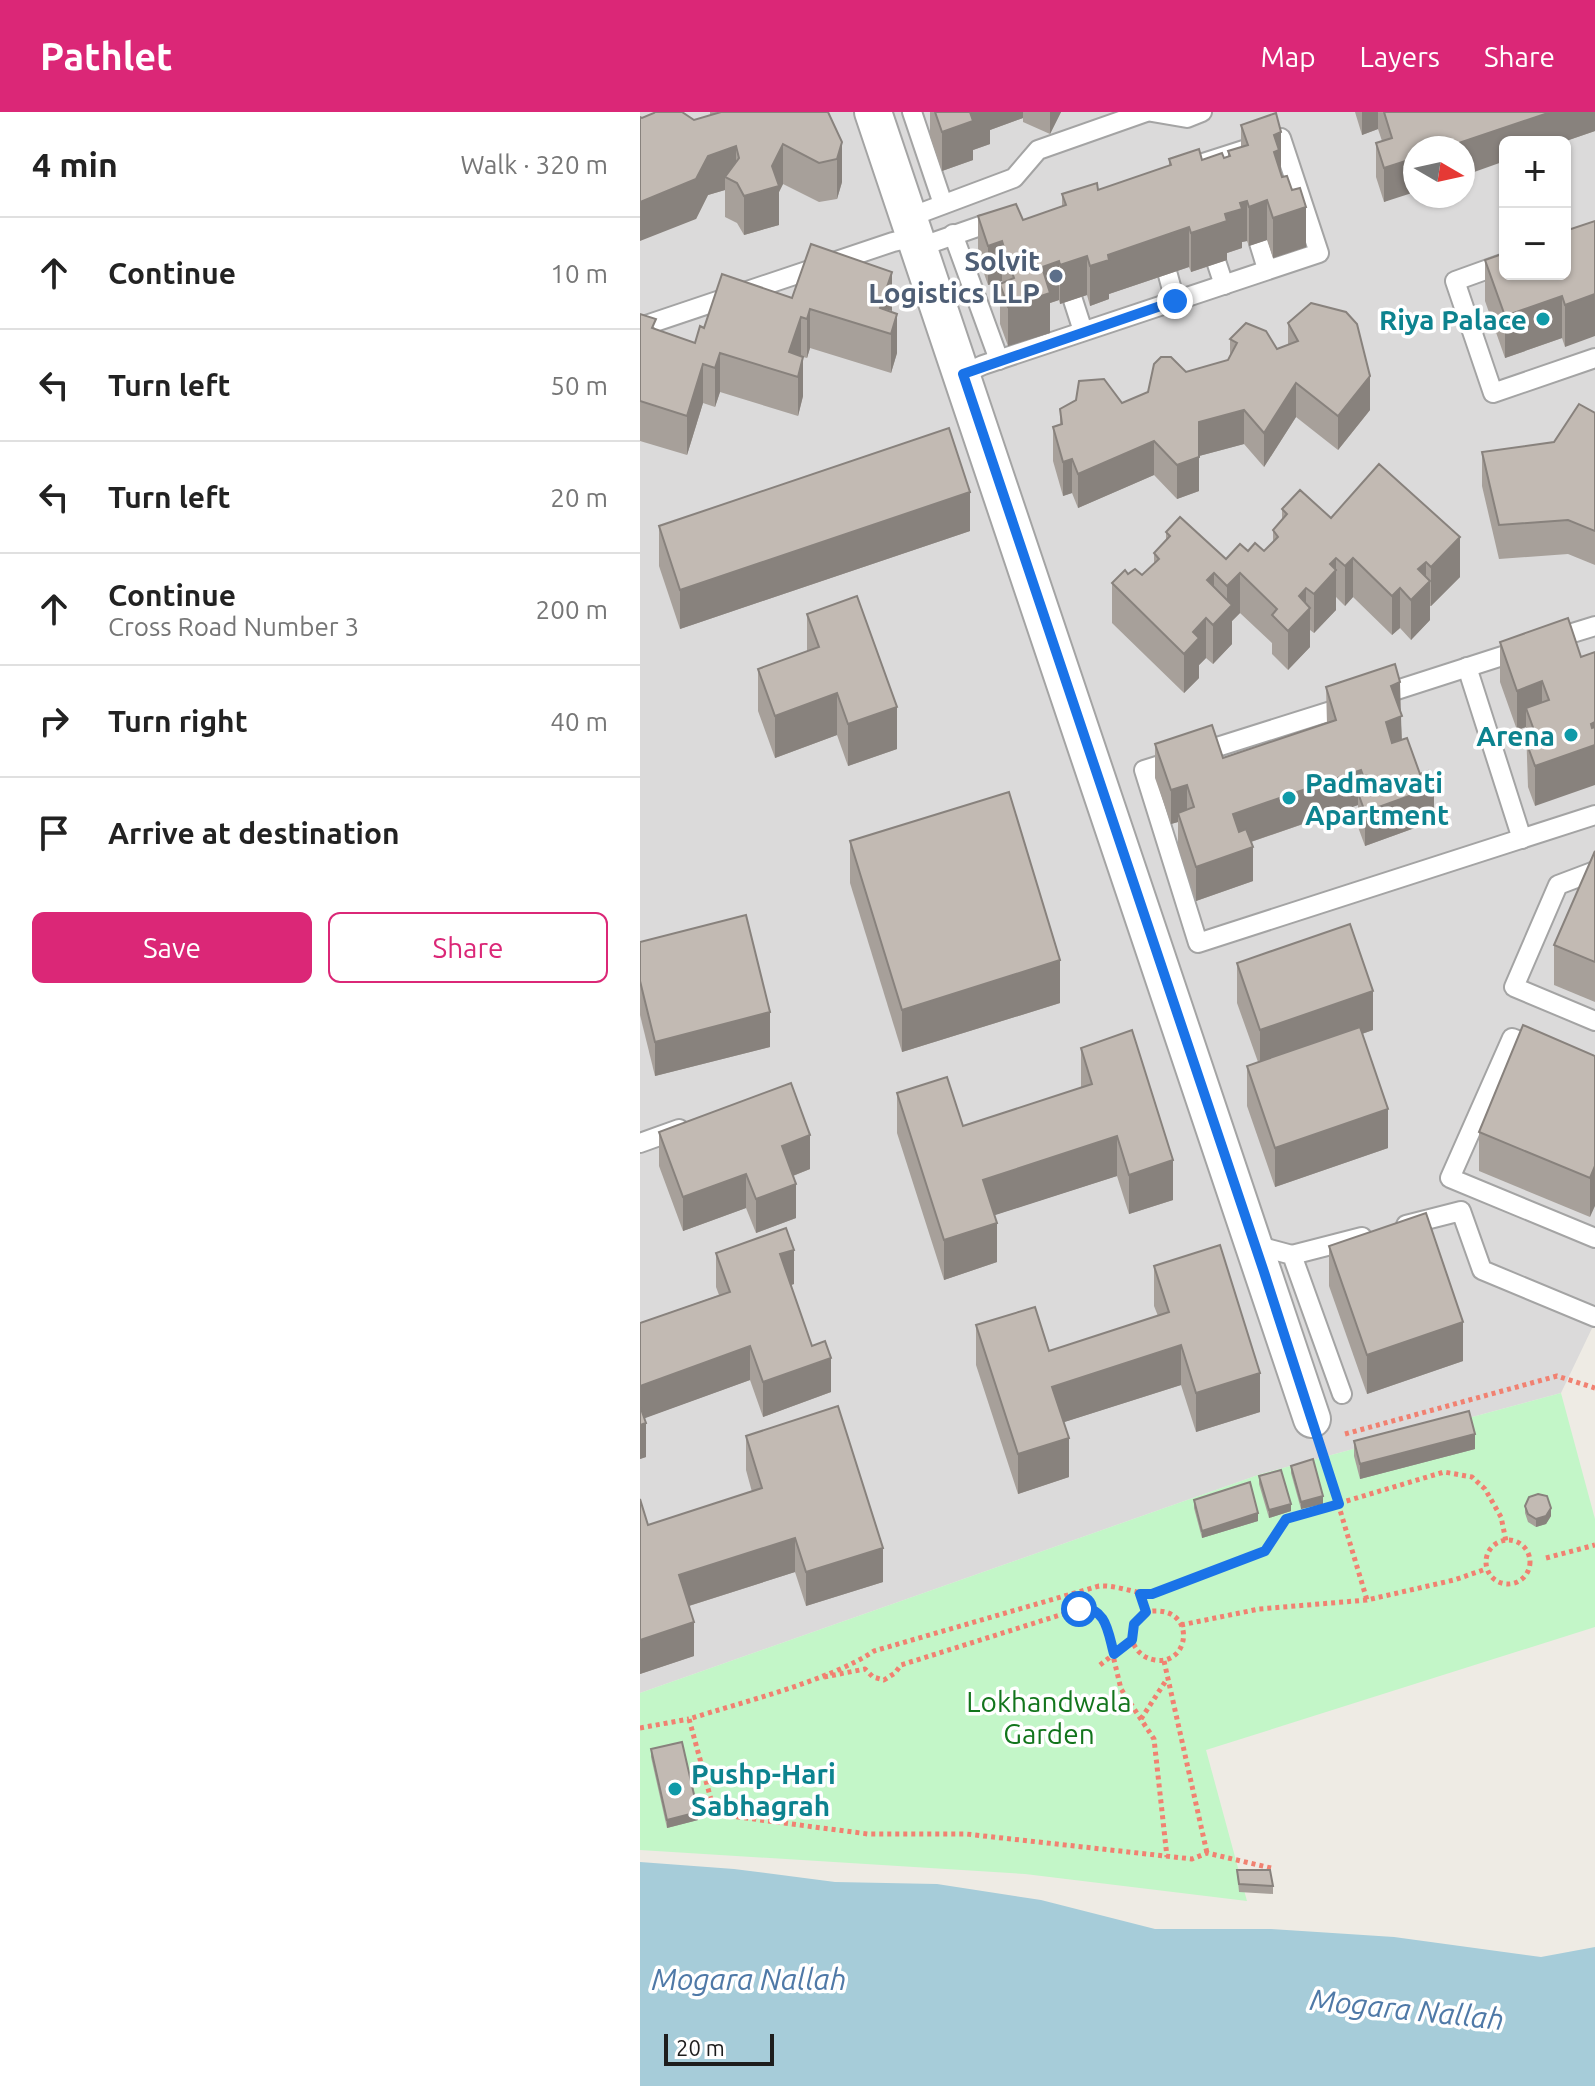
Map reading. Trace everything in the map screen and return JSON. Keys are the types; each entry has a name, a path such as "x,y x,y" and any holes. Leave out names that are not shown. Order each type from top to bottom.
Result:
{"street":[{"path":"873,112 925,234 963,374 1255,1245 1322,1428"}],"lane":[{"path":"912,112 943,204"},
{"path":"925,234 943,204 1014,178 1038,150 1149,112 1187,118 1202,112"},
{"path":"963,374 1319,253 1281,138 1185,169 1190,184"},
{"path":"1229,154 1237,175"},
{"path":"640,327 893,242 983,225 1023,226"},
{"path":"1205,227 1224,285"},
{"path":"925,234 999,360"},
{"path":"1259,243 1267,269"},
{"path":"1499,265 1455,281 1493,393 1595,358"},
{"path":"1168,275 1175,301"},
{"path":"1073,300 1083,331"},
{"path":"1595,626 1144,770 1198,943 1595,815"},
{"path":"1467,667 1522,839"},
{"path":"1595,871 1558,885 1514,987 1595,1021"},
{"path":"1554,1054 1512,1038 1450,1178 1595,1238"},
{"path":"640,1143 700,1122"},
{"path":"1255,1245 1292,1255 1461,1211 1482,1270 1595,1317"},
{"path":"1292,1255 1342,1394"}],"path":[{"path":"1367,1600 1339,1504 1322,1428 1557,1376 1595,1388"},
{"path":"640,1728 689,1719 811,1679 862,1659 874,1651 1099,1586 1114,1585 1140,1594 1152,1594 1265,1551 1286,1519 1444,1472 1472,1477 1495,1502 1506,1541"},
{"path":"1506,1541 1522,1546 1528,1553 1530,1567 1524,1578 1515,1584 1504,1584 1493,1579 1486,1569 1486,1557 1491,1547 1506,1541"},
{"path":"1546,1558 1595,1545"},
{"path":"1181,1625 1259,1609 1367,1600 1454,1580 1486,1569"},
{"path":"1140,1594 1146,1612"},
{"path":"862,1659 865,1669 873,1677 884,1680 901,1665 1087,1608 1099,1612 1104,1618 1121,1689 1154,1739 1167,1857"},
{"path":"1166,1611 1176,1616 1181,1625 1183,1640 1171,1658 1164,1661 1144,1657 1136,1649 1132,1640 1134,1624 1146,1612 1166,1611"},
{"path":"1100,1665 1132,1640"},
{"path":"1164,1661 1207,1853"},
{"path":"811,1679 865,1669"},
{"path":"1141,1719 1168,1678"},
{"path":"689,1719 715,1814 868,1834 966,1834 1192,1859 1207,1853 1271,1868"}],"shaded area":[{"path":"640,112 1595,112 1595,1322 1561,1393 1261,1474 640,1693"}],"green space":[{"name":"Lokhandwala Garden","path":"1561,1393 1595,1519 1595,1627 1206,1750 1247,1901 1025,1874 640,1850 640,1693 1261,1474"}],"water":[{"name":"Mogara Nallah","path":"640,1862 734,1869 835,1882 937,1884 1041,1900 1155,1929 1271,1929 1394,1937 1541,1957 1595,1947 1595,2086 640,2086"}],"building":[{"path":"655,112 682,112 694,120 721,112 828,112 842,142 837,159 819,163 783,144 772,166 779,186 744,196 737,183 725,177 739,158 736,146 708,156 696,179 640,202 640,117"},
{"path":"935,112 970,112 973,121 942,132"},
{"path":"1384,112 1551,112 1475,138 1403,136 1403,162 1384,168 1376,143 1392,138"},
{"path":"1276,113 1281,132 1274,135 1279,150 1274,152 1282,177 1287,176 1292,190 1300,188 1306,207 1273,218 1267,200 1249,207 1247,201 1240,203 1242,209 1225,214 1227,221 1191,233 1189,227 1108,255 1109,260 1090,266 1087,256 1060,265 1059,261 1042,267 1050,293 1008,307 1000,284 1014,278 1002,241 988,246 978,216 1016,204 1023,220 1066,205 1062,194 1097,183 1098,190 1171,165 1169,159 1199,149 1202,160 1222,153 1224,158 1230,156 1228,151 1248,145 1241,125"},
{"path":"1595,221 1595,294 1565,305 1562,296 1505,316 1485,260 1499,255 1499,280 1571,280 1571,229"},
{"path":"811,244 892,272 880,308 897,314 891,334 810,309 807,319 801,317 789,352 803,357 798,377 720,353 715,368 703,364 687,416 640,401 640,314 656,319 652,328 695,343 700,326 704,328 722,274 792,298"},
{"path":"1311,303 1346,312 1357,324 1370,376 1338,416 1296,383 1264,433 1244,410 1199,422 1199,457 1177,465 1154,441 1078,474 1072,459 1063,462 1053,427 1062,424 1060,409 1076,400 1079,381 1104,379 1122,403 1148,392 1154,364 1161,357 1171,357 1186,372 1228,360 1237,343 1230,339 1246,323 1266,331 1277,349 1298,341 1288,323"},
{"path":"1579,404 1595,413 1595,531 1568,520 1499,525 1482,452 1554,442"},
{"path":"949,428 970,492 680,590 659,526"},
{"path":"1379,464 1460,537 1431,567 1426,562 1418,569 1430,581 1411,600 1400,588 1392,596 1353,558 1345,566 1336,558 1330,564 1336,570 1314,594 1306,588 1299,596 1310,608 1288,631 1272,615 1277,609 1240,573 1227,586 1214,573 1207,580 1232,605 1213,625 1206,618 1193,632 1199,638 1184,654 1112,583 1125,570 1128,574 1135,569 1142,575 1159,559 1154,553 1170,536 1166,532 1180,517 1226,559 1240,544 1248,551 1255,543 1264,551 1278,537 1273,530 1287,514 1282,509 1300,490 1331,518"},
{"path":"857,596 897,707 848,724 837,693 775,716 758,669 819,647 807,614"},
{"path":"1568,618 1581,657 1595,652 1595,722 1591,724 1592,728 1595,727 1595,745 1535,766 1528,747 1539,744 1526,708 1549,700 1542,681 1517,691 1500,642"},
{"path":"1395,664 1400,682 1391,686 1402,716 1386,722 1392,743 1407,738 1420,774 1428,771 1434,787 1365,812 1358,793 1368,789 1361,770 1233,814 1239,832 1246,829 1253,847 1196,867 1178,813 1194,807 1187,785 1171,790 1155,744 1212,725 1223,758 1336,720 1326,687"},
{"path":"1009,792 1060,960 902,1010 850,841"},
{"path":"1595,851 1595,962 1554,945"},
{"path":"746,915 770,1012 655,1042 640,981 640,942"},
{"path":"1350,924 1373,991 1260,1030 1237,963"},
{"path":"1523,1025 1595,1056 1595,1166 1590,1178 1479,1132"},
{"path":"1360,1027 1388,1109 1275,1148 1247,1066"},
{"path":"1132,1030 1173,1160 1129,1175 1117,1136 983,1180 997,1223 944,1240 897,1093 947,1077 963,1126 1092,1084 1081,1048"},
{"path":"791,1083 810,1135 782,1146 796,1184 756,1199 746,1174 683,1197 659,1132"},
{"path":"1426,1213 1463,1322 1367,1355 1329,1246"},
{"path":"786,1228 794,1250 780,1254 812,1346 825,1341 831,1358 763,1382 750,1346 640,1386 640,1323 730,1292 716,1253"},
{"path":"1220,1245 1260,1373 1196,1393 1181,1345 1052,1387 1069,1438 1018,1454 976,1325 1035,1307 1049,1351 1169,1312 1154,1266"},
{"path":"640,1406 646,1423 640,1425"},
{"path":"838,1406 883,1548 806,1572 795,1538 679,1575 694,1622 640,1640 640,1499 648,1525 762,1488 746,1436"},
{"path":"1469,1411 1475,1434 1360,1464 1354,1441"},
{"path":"1313,1459 1323,1496 1301,1502 1291,1466"},
{"path":"1281,1470 1291,1504 1269,1510 1259,1476"},
{"path":"1250,1482 1258,1513 1202,1531 1194,1500"},
{"path":"1538,1494 1547,1496 1551,1508 1546,1516 1536,1519 1528,1514 1525,1506 1529,1497"},
{"name":"Pushp-Hari Sabhagrah","path":"682,1742 698,1812 667,1820 651,1749"},
{"path":"1237,1870 1270,1870 1273,1886 1239,1884"}],"place":[{"name":"Solvit Logistics LLP","path":"1056,276"},
{"name":"Riya Palace","path":"1543,319"},
{"name":"Arena","path":"1571,735"},
{"name":"Padmavati Apartment","path":"1289,798"},
{"name":"Pushp-Hari Sabhagrah","path":"675,1789"}],"route":[{"path":"1079,1609 1093,1609 1104,1618 1114,1654 1132,1640 1134,1624 1146,1612 1140,1594 1152,1594 1265,1551 1286,1519 1339,1504 963,374 1175,301"}]}
